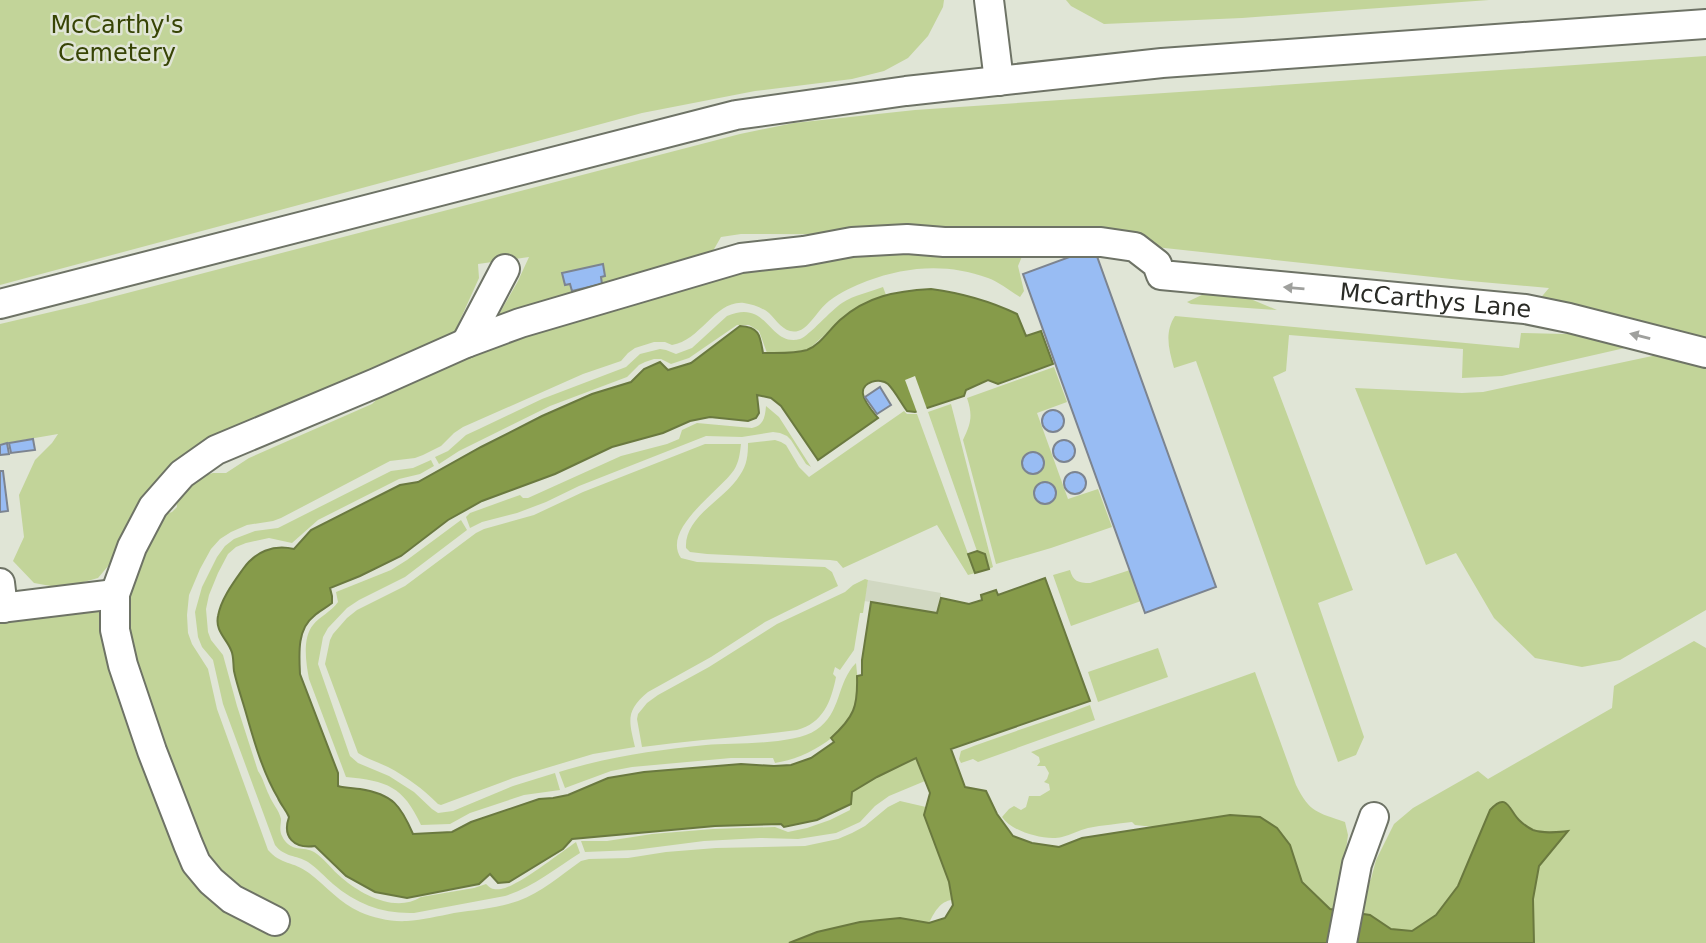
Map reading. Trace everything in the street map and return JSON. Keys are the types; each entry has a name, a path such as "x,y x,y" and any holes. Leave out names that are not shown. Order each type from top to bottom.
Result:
{"street":[{"path":"989,0 999,81"},
{"path":"0,304 736,115 1163,63 1706,24"},
{"name":"McCarthys Lane","path":"466,343 520,323 741,258 852,242 907,239 944,242 1101,242 1135,247 1157,264 1161,275 1525,309 1706,353"},
{"path":"275,921 232,899 211,881 196,863 152,751 123,665 115,630 115,594 132,547 153,507 182,474 216,450 466,343 505,269"},
{"path":"1,599 115,594"},
{"path":"1342,943 1357,864 1374,817"}],"shaded area":[{"path":"931,289 975,298 1017,314 1026,336 1041,331 1053,364 998,384 988,380 966,390 964,396 915,412 907,411 888,384 872,382 865,386 863,394 878,418 818,460 781,406 771,398 757,395 759,413 756,418 748,421 710,417 690,421 663,433 612,447 555,474 482,501 448,520 401,556 330,588 332,603 308,621 304,628 300,642 300,674 338,773 338,786 371,791 388,798 400,809 413,834 452,832 471,822 539,799 568,795 608,778 644,772 741,764 791,765 811,758 834,742 831,738 853,711 857,696 857,676 862,675 871,602 937,613 941,598 969,604 982,600 981,595 996,590 998,595 1045,578 1090,701 951,749 965,787 986,791 997,814 1013,836 1032,843 1059,847 1082,838 1230,815 1260,817 1277,828 1290,845 1302,882 1330,909 1370,915 1391,929 1412,931 1436,915 1458,886 1490,810 1504,802 1519,820 1533,830 1568,831 1539,866 1533,899 1534,943 789,943 817,932 860,922 900,918 929,923 945,918 953,905 949,882 924,815 930,793 916,758 852,792 851,804 817,820 784,827 781,824 715,826 572,839 563,849 509,882 498,883 490,874 479,884 407,898 375,892 346,876 315,846 301,846 292,840 287,830 289,817 263,768 234,671 232,652 217,621 231,586 253,558 272,549 294,549 311,530 400,485 418,482 542,416 592,394 631,382 644,369 660,362 668,370 691,363 740,326 755,330 763,353 802,351 816,345 840,320 871,300 894,293"},
{"path":"977,551 985,554 989,569 975,573 968,554"},
{"path":"868,580 941,593 938,613 864,601"}],"green space":[{"name":"McCarthy's Cemetery","path":"0,0 944,0 928,36 908,58 884,71 852,79 755,91 642,113 0,285"},
{"path":"1066,0 1489,0 1242,18 1104,24 1071,6"},
{"path":"1706,56 1706,343 1538,301 1549,288 1146,246 1121,235 741,234 721,237 706,263 493,325 529,257 478,264 479,278 456,329 444,346 209,447 98,578 62,588 34,583 13,561 24,537 19,495 35,460 58,434 0,444 0,324 740,134 794,123 915,110"},
{"path":"843,249 1023,254 1018,266 1024,291 1020,297 992,280 958,270 928,268 897,272 843,292 826,304 804,328 793,332 784,328 761,308 744,303 734,304 716,314 682,342 672,345 654,342 635,348 621,361 583,374 463,427 441,446 423,455 390,461 281,518 247,525 231,532 211,549 200,569 189,595 188,633 208,669 217,709 268,850 309,873 346,904 365,914 407,921 503,905 535,893 581,861 589,859 628,858 716,848 805,846 852,833 900,801 926,807 924,815 949,882 952,900 941,905 929,923 900,918 860,922 817,932 789,943 0,943 0,614 94,600 207,868 119,631 146,531 177,507 176,498 196,478 213,473 226,473 249,458 372,404 398,379 748,260"},
{"path":"883,287 886,295 850,312 809,349 767,353 759,331 749,325 737,325 689,358 671,364 661,359 645,362 627,377 550,406 459,451 439,464 435,457 448,451 466,435 542,399 626,367 640,354 660,349 676,354 692,348 727,316 741,312 752,313 781,336 789,340 800,339 842,303"},
{"path":"1234,292 1277,310 1187,302 1206,293"},
{"path":"1175,316 1519,348 1521,333 1599,333 1638,345 1502,376 1462,378 1463,349 1289,335 1286,371 1273,377 1353,590 1318,603 1364,737 1356,755 1338,762 1196,361 1174,368 1169,335"},
{"path":"1657,355 1677,355 1706,363 1706,610 1620,660 1582,667 1535,658 1494,618 1456,553 1426,565 1355,388 1483,392"},
{"path":"1054,367 1067,402 1037,413 1068,499 1098,489 1112,527 996,564 963,440 970,419 967,398"},
{"path":"951,404 993,567 989,569 985,554 977,551 928,412"},
{"path":"766,406 779,417 811,467 806,464 791,440 780,433 742,437 706,436 579,486 546,502 470,528 466,517 470,513 520,495 528,498 621,456 667,444 679,439 682,430 697,423 756,427 763,420"},
{"path":"904,411 907,414 917,414 975,573 968,575 937,525 843,568 837,561 830,560 707,554 690,552 686,548 687,537 698,517 733,484 742,471 747,460 748,443 775,440 781,442 809,477"},
{"path":"705,444 741,444 734,470 685,523 677,547 681,558 697,562 825,567 832,572 838,586 765,622 711,657 648,692 632,711 631,730 635,747 593,754 513,778 441,805 402,775 358,753 325,664 330,640 347,618 357,610 405,586 484,529 534,515 583,492"},
{"path":"431,460 434,466 420,474 399,479 318,520 292,543 269,538 236,547 228,554 218,573 206,609 208,632 223,655 258,771 281,819 282,836 289,845 310,850 318,855 359,890 380,900 401,903 486,884 493,889 501,889 528,876 576,842 580,853 525,888 505,896 403,913 381,910 361,902 342,891 308,862 286,854 275,845 223,704 213,660 202,647 198,637 195,612 202,587 217,557 234,539 255,531 278,528 391,471 413,468"},
{"path":"461,520 467,530 405,577 347,608 323,637 318,664 350,756 358,763 389,776 414,792 438,813 453,811 513,786 555,773 560,790 524,795 470,813 450,824 421,825 407,802 392,788 372,781 346,777 309,679 306,644 313,625 338,602 336,592 391,570"},
{"path":"1070,570 1077,581 1090,583 1130,570 1141,601 1071,626 1053,575"},
{"path":"865,579 868,580 863,613 860,613 854,650 840,670 835,667 833,674 836,677 828,703 813,722 797,730 642,747 637,719 647,703 777,624 845,592"},
{"path":"1694,641 1706,648 1706,943 1534,943 1533,899 1539,866 1567,832 1548,832 1527,827 1510,806 1490,810 1458,886 1436,915 1412,931 1391,929 1370,916 1356,913 1358,897 1371,879 1376,860 1394,824 1413,808 1478,771 1488,779 1612,708 1614,686"},
{"path":"1158,648 1168,677 1098,702 1088,672"},
{"path":"856,663 858,696 848,721 827,742 801,756 775,763 773,758 731,758 632,767 611,771 565,788 559,772 595,762 669,749 779,741 806,735 816,730 830,715 845,680"},
{"path":"1255,672 1301,794 1315,810 1345,822 1348,835 1338,910 1330,909 1302,882 1290,845 1230,815 1154,827 1135,825 1132,822 1105,825 1055,838 1021,831 1002,817 1014,806 1021,810 1026,807 1029,796 1040,796 1050,790 1049,784 1044,782 1049,773 1045,766 1037,766 1039,757 1031,752"},
{"path":"1090,705 1095,720 978,762 973,759 961,763 959,759 961,751"},
{"path":"916,758 925,781 889,796 860,822 836,833 798,839 704,841 634,850 585,852 581,841 607,841 713,829 775,827 788,832 807,828 850,810 851,792"}],"pier":[{"path":"915,376 928,412 918,415 905,380"}],"building":[{"path":"1094,248 1216,587 1145,613 1023,274"},
{"path":"603,264 605,276 601,277 602,284 572,291 570,284 565,285 562,273"},
{"path":"880,387 891,405 877,414 865,397"},
{"path":"1053,410 1061,413 1064,421 1061,429 1053,432 1045,429 1042,421 1045,413"},
{"path":"33,439 35,450 11,453 9,443"},
{"path":"1064,440 1072,443 1075,451 1072,459 1064,462 1056,459 1053,451 1056,443"},
{"path":"7,443 9,454 0,455 0,445"},
{"path":"1033,452 1041,455 1044,463 1041,471 1033,474 1025,471 1022,463 1025,455"},
{"path":"0,471 3,471 8,511 0,512"},
{"path":"1075,472 1083,475 1086,483 1083,491 1075,494 1067,491 1064,483 1067,475"},
{"path":"1045,482 1053,485 1056,493 1053,501 1045,504 1037,501 1034,493 1037,485"}]}
